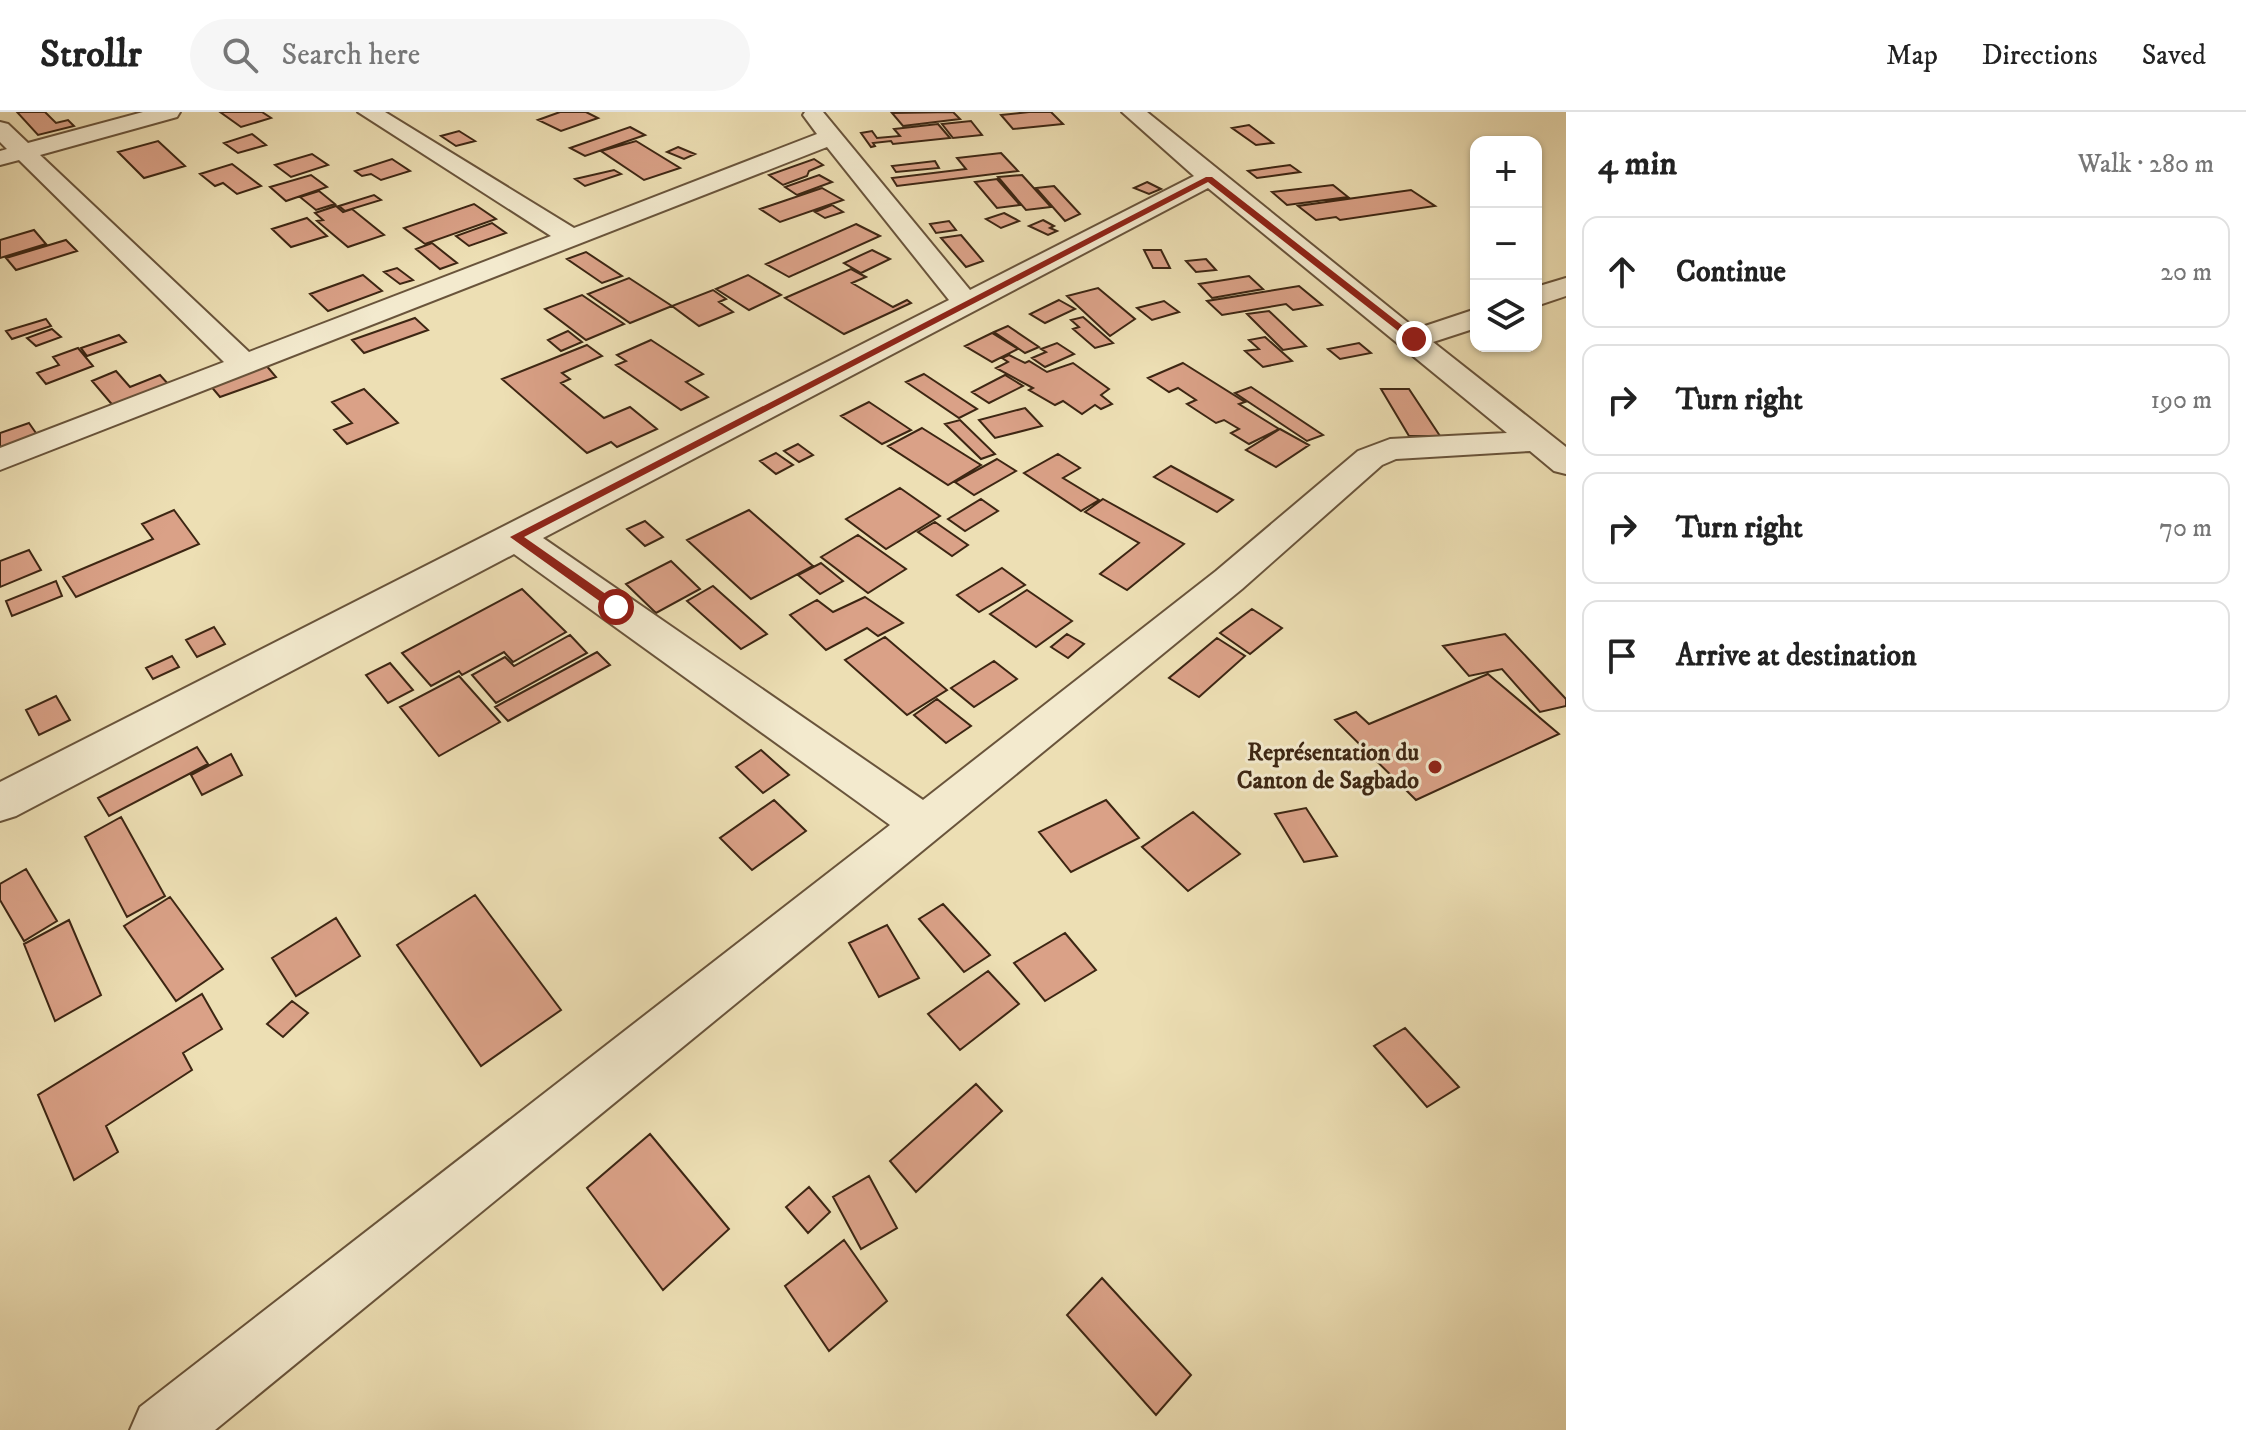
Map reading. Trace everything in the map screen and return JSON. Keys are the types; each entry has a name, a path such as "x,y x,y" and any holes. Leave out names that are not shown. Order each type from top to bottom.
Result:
{"street":[{"path":"12,156 169,112"},
{"path":"369,112 572,238"},
{"path":"812,112 966,303"},
{"path":"1133,112 1209,178 1414,339 1552,453"},
{"path":"0,129 12,156 245,365"},
{"path":"0,460 831,137"},
{"path":"0,803 1209,178"},
{"path":"1542,295 1566,286"},
{"path":"1414,339 1470,320"},
{"path":"163,1430 1229,580 1370,458 1390,449 1552,453"},
{"path":"516,537 924,825"}],"building":[{"path":"17,112 45,112 56,123 68,120 74,126 38,135"},
{"path":"220,112 262,112 271,118 241,127"},
{"path":"560,112 586,112 598,118 561,131 538,120"},
{"path":"953,112 960,119 903,126 892,113"},
{"path":"1051,112 1063,124 1013,129 1001,115"},
{"path":"971,121 982,135 953,138 942,124"},
{"path":"938,124 950,138 873,143 875,146 871,147 861,133 872,131 877,138 900,136 894,129"},
{"path":"1249,125 1273,143 1256,145 1232,128"},
{"path":"630,127 645,135 585,156 570,148"},
{"path":"459,131 475,141 456,146 441,136"},
{"path":"252,134 266,145 238,153 224,143"},
{"path":"158,141 185,166 144,178 118,152"},
{"path":"636,141 680,168 644,180 601,151"},
{"path":"678,147 695,154 684,159 667,152"},
{"path":"1001,153 1018,171 897,186 892,178 966,169 957,158"},
{"path":"312,154 328,165 291,177 275,165"},
{"path":"392,159 410,171 381,180 371,174 362,176 355,171"},
{"path":"814,159 823,165 809,171 807,176 783,185 769,175"},
{"path":"935,161 939,168 896,172 892,166"},
{"path":"232,164 261,186 237,194 223,183 215,186 200,174"},
{"path":"1290,165 1300,172 1257,178 1248,171"},
{"path":"614,170 621,174 585,186 575,179"},
{"path":"311,175 327,187 286,201 270,187"},
{"path":"819,175 832,182 797,195 785,187"},
{"path":"1022,175 1051,207 1026,210 998,177"},
{"path":"997,179 1020,205 997,208 975,182"},
{"path":"1147,182 1161,189 1149,194 1134,188"},
{"path":"1333,185 1348,197 1287,205 1272,192"},
{"path":"1054,186 1080,214 1065,221 1036,188"},
{"path":"822,188 843,200 780,222 760,209"},
{"path":"1411,190 1435,206 1340,220 1336,217 1316,220 1298,206"},
{"path":"319,191 335,204 316,210 300,197"},
{"path":"374,195 381,200 345,211 339,206"},
{"path":"474,204 496,219 425,244 404,228"},
{"path":"832,205 843,212 825,218 815,212"},
{"path":"336,206 343,212 352,209 384,235 348,247 317,221 323,220 315,213"},
{"path":"1004,213 1019,221 1001,228 986,219"},
{"path":"307,218 327,236 291,247 272,229"},
{"path":"1043,220 1057,231 1048,235 1029,226"},
{"path":"949,221 956,230 936,233 930,224"},
{"path":"492,223 506,233 469,246 456,236"},
{"path":"856,224 880,236 789,277 766,264"},
{"path":"34,230 46,244 0,258 0,240"},
{"path":"961,235 983,261 966,267 941,238"},
{"path":"66,240 77,251 16,270 6,258"},
{"path":"432,243 457,263 440,269 416,249"},
{"path":"872,250 890,259 861,273 844,263"},
{"path":"1144,250 1161,250 1170,268 1153,268"},
{"path":"586,252 622,276 602,283 567,259"},
{"path":"1206,259 1216,270 1196,272 1186,261"},
{"path":"397,268 413,280 400,284 384,272"},
{"path":"851,269 866,277 852,283 893,307 907,300 911,303 844,334 785,298"},
{"path":"363,275 382,291 328,311 310,294"},
{"path":"748,275 781,295 749,310 716,289"},
{"path":"1249,276 1263,289 1212,298 1199,284"},
{"path":"629,278 672,306 630,323 588,294"},
{"path":"1299,286 1322,305 1293,310 1286,304 1222,315 1207,301"},
{"path":"1098,288 1135,319 1110,336 1067,296"},
{"path":"713,290 726,299 719,302 733,312 699,326 672,306"},
{"path":"582,295 624,324 586,340 545,309"},
{"path":"1059,300 1075,309 1045,323 1030,314"},
{"path":"1164,301 1179,312 1152,320 1137,308"},
{"path":"1269,311 1306,346 1283,350 1247,314"},
{"path":"1083,317 1113,343 1095,348 1073,329 1079,327 1071,320"},
{"path":"415,318 428,330 364,353 352,340"},
{"path":"46,319 51,326 12,339 6,331"},
{"path":"1008,326 1039,347 1025,353 994,332"},
{"path":"52,329 61,337 36,346 27,338"},
{"path":"568,331 582,342 561,351 548,340"},
{"path":"992,333 1018,349 992,362 965,346"},
{"path":"119,335 126,342 87,356 81,348"},
{"path":"1265,337 1292,361 1263,367 1245,351 1259,349 1249,340"},
{"path":"651,340 703,374 686,382 708,397 681,410 616,365 626,361 617,355"},
{"path":"1057,343 1074,354 1045,367 1032,358 1046,352 1041,349"},
{"path":"1359,343 1371,353 1340,359 1328,349"},
{"path":"587,345 602,356 562,373 570,379 561,383 604,418 630,407 657,429 617,447 611,442 587,453 502,379"},
{"path":"78,348 93,366 46,384 37,373 59,365 53,357"},
{"path":"1009,355 1025,363 1029,361 1047,372 1073,363 1109,389 1101,395 1112,404 1101,409 1095,405 1082,414 1063,401 1055,405 1029,390 1033,388 996,368 1008,362 1002,358"},
{"path":"1183,363 1245,402 1239,404 1279,429 1249,444 1231,433 1239,429 1224,420 1216,423 1187,404 1196,400 1178,388 1169,392 1148,378"},
{"path":"265,364 276,377 220,397 209,384"},
{"path":"116,371 130,387 160,375 170,386 115,408 92,381"},
{"path":"924,374 977,409 959,418 906,382"},
{"path":"1005,375 1023,386 989,403 972,392"},
{"path":"1251,387 1323,435 1307,441 1235,393"},
{"path":"364,389 398,423 347,444 334,430 352,423 332,402"},
{"path":"1381,389 1409,389 1440,436 1409,436"},
{"path":"869,402 911,430 882,444 841,416"},
{"path":"1025,408 1042,426 995,438 979,420"},
{"path":"960,420 995,454 981,459 945,424"},
{"path":"29,423 38,436 0,450 0,433"},
{"path":"922,428 981,465 948,485 888,446"},
{"path":"1280,429 1309,445 1276,467 1246,450"},
{"path":"798,444 813,455 799,462 784,451"},
{"path":"776,453 793,465 776,474 760,461"},
{"path":"1058,454 1080,468 1063,478 1099,500 1081,511 1024,473"},
{"path":"997,459 1016,471 974,495 955,482"},
{"path":"1171,466 1233,500 1217,512 1154,477"},
{"path":"900,488 940,516 886,549 846,519"},
{"path":"981,499 998,511 965,531 948,519"},
{"path":"1103,499 1184,544 1127,590 1100,574 1139,543 1085,512"},
{"path":"174,510 199,544 76,597 63,577 153,539 142,524"},
{"path":"749,510 813,566 751,599 687,540"},
{"path":"645,521 663,537 645,546 627,529"},
{"path":"935,522 968,545 952,556 918,532"},
{"path":"858,535 906,569 868,593 821,557"},
{"path":"29,550 41,570 0,587 0,561"},
{"path":"671,561 700,589 656,613 626,584"},
{"path":"821,563 843,581 820,594 798,575"},
{"path":"1002,568 1025,585 979,612 957,595"},
{"path":"56,581 62,596 12,616 6,601"},
{"path":"713,586 767,634 741,649 687,601"},
{"path":"522,589 566,632 513,662 504,652 462,675 459,671 431,686 402,653"},
{"path":"1027,590 1072,621 1036,647 990,614"},
{"path":"865,597 903,623 878,636 867,628 826,650 790,615 817,600 833,612"},
{"path":"1252,609 1282,628 1250,654 1220,633"},
{"path":"214,627 225,644 197,657 186,640"},
{"path":"1067,634 1084,644 1068,658 1051,647"},
{"path":"1505,634 1566,699 1566,706 1540,712 1502,669 1469,676 1443,646"},
{"path":"570,635 587,653 496,703 472,675 505,657 514,666"},
{"path":"885,637 947,690 907,715 845,660"},
{"path":"1217,638 1245,656 1199,697 1169,678"},
{"path":"597,652 610,665 508,721 495,707"},
{"path":"172,656 179,667 153,679 146,668"},
{"path":"994,661 1017,679 974,707 951,688"},
{"path":"390,663 413,690 388,703 366,675"},
{"name":"Représentation du Canton de Sagbado","path":"1488,674 1559,734 1416,800 1335,720 1356,712 1369,724"},
{"path":"459,676 500,722 439,756 400,707"},
{"path":"56,696 70,720 39,735 26,710"},
{"path":"937,699 971,726 946,743 914,715"},
{"path":"197,747 208,764 109,816 98,798"},
{"path":"761,750 789,775 763,793 736,767"},
{"path":"231,754 242,775 202,795 191,775"},
{"path":"774,800 806,831 752,870 720,838"},
{"path":"1106,800 1139,838 1071,872 1039,832"},
{"path":"1306,808 1337,856 1304,862 1275,814"},
{"path":"1193,812 1240,854 1188,891 1142,847"},
{"path":"121,817 165,896 127,917 85,837"},
{"path":"26,869 57,921 24,941 0,900 0,884"},
{"path":"475,895 561,1010 481,1066 397,945"},
{"path":"170,897 223,969 176,1001 124,926"},
{"path":"943,904 990,955 964,972 919,919"},
{"path":"336,918 360,956 296,996 272,958"},
{"path":"69,920 101,995 55,1021 24,944"},
{"path":"887,925 919,978 879,997 849,943"},
{"path":"1065,933 1096,970 1045,1001 1014,963"},
{"path":"988,971 1019,1004 960,1050 928,1014"},
{"path":"202,994 222,1029 183,1053 192,1070 106,1126 118,1152 74,1180 38,1095"},
{"path":"292,1001 308,1013 283,1037 267,1024"},
{"path":"1405,1028 1459,1087 1427,1107 1374,1046"},
{"path":"976,1084 1002,1111 916,1192 890,1161"},
{"path":"650,1134 729,1229 663,1290 587,1188"},
{"path":"869,1176 897,1228 861,1249 833,1197"},
{"path":"809,1187 830,1212 808,1233 786,1207"},
{"path":"844,1240 887,1301 829,1351 785,1286"},
{"path":"1102,1278 1191,1375 1156,1415 1067,1315"}],"place":[{"name":"Représentation du Canton de Sagbado","path":"1435,767"}],"route":[{"path":"616,607 516,537 1209,178 1414,339"}]}
